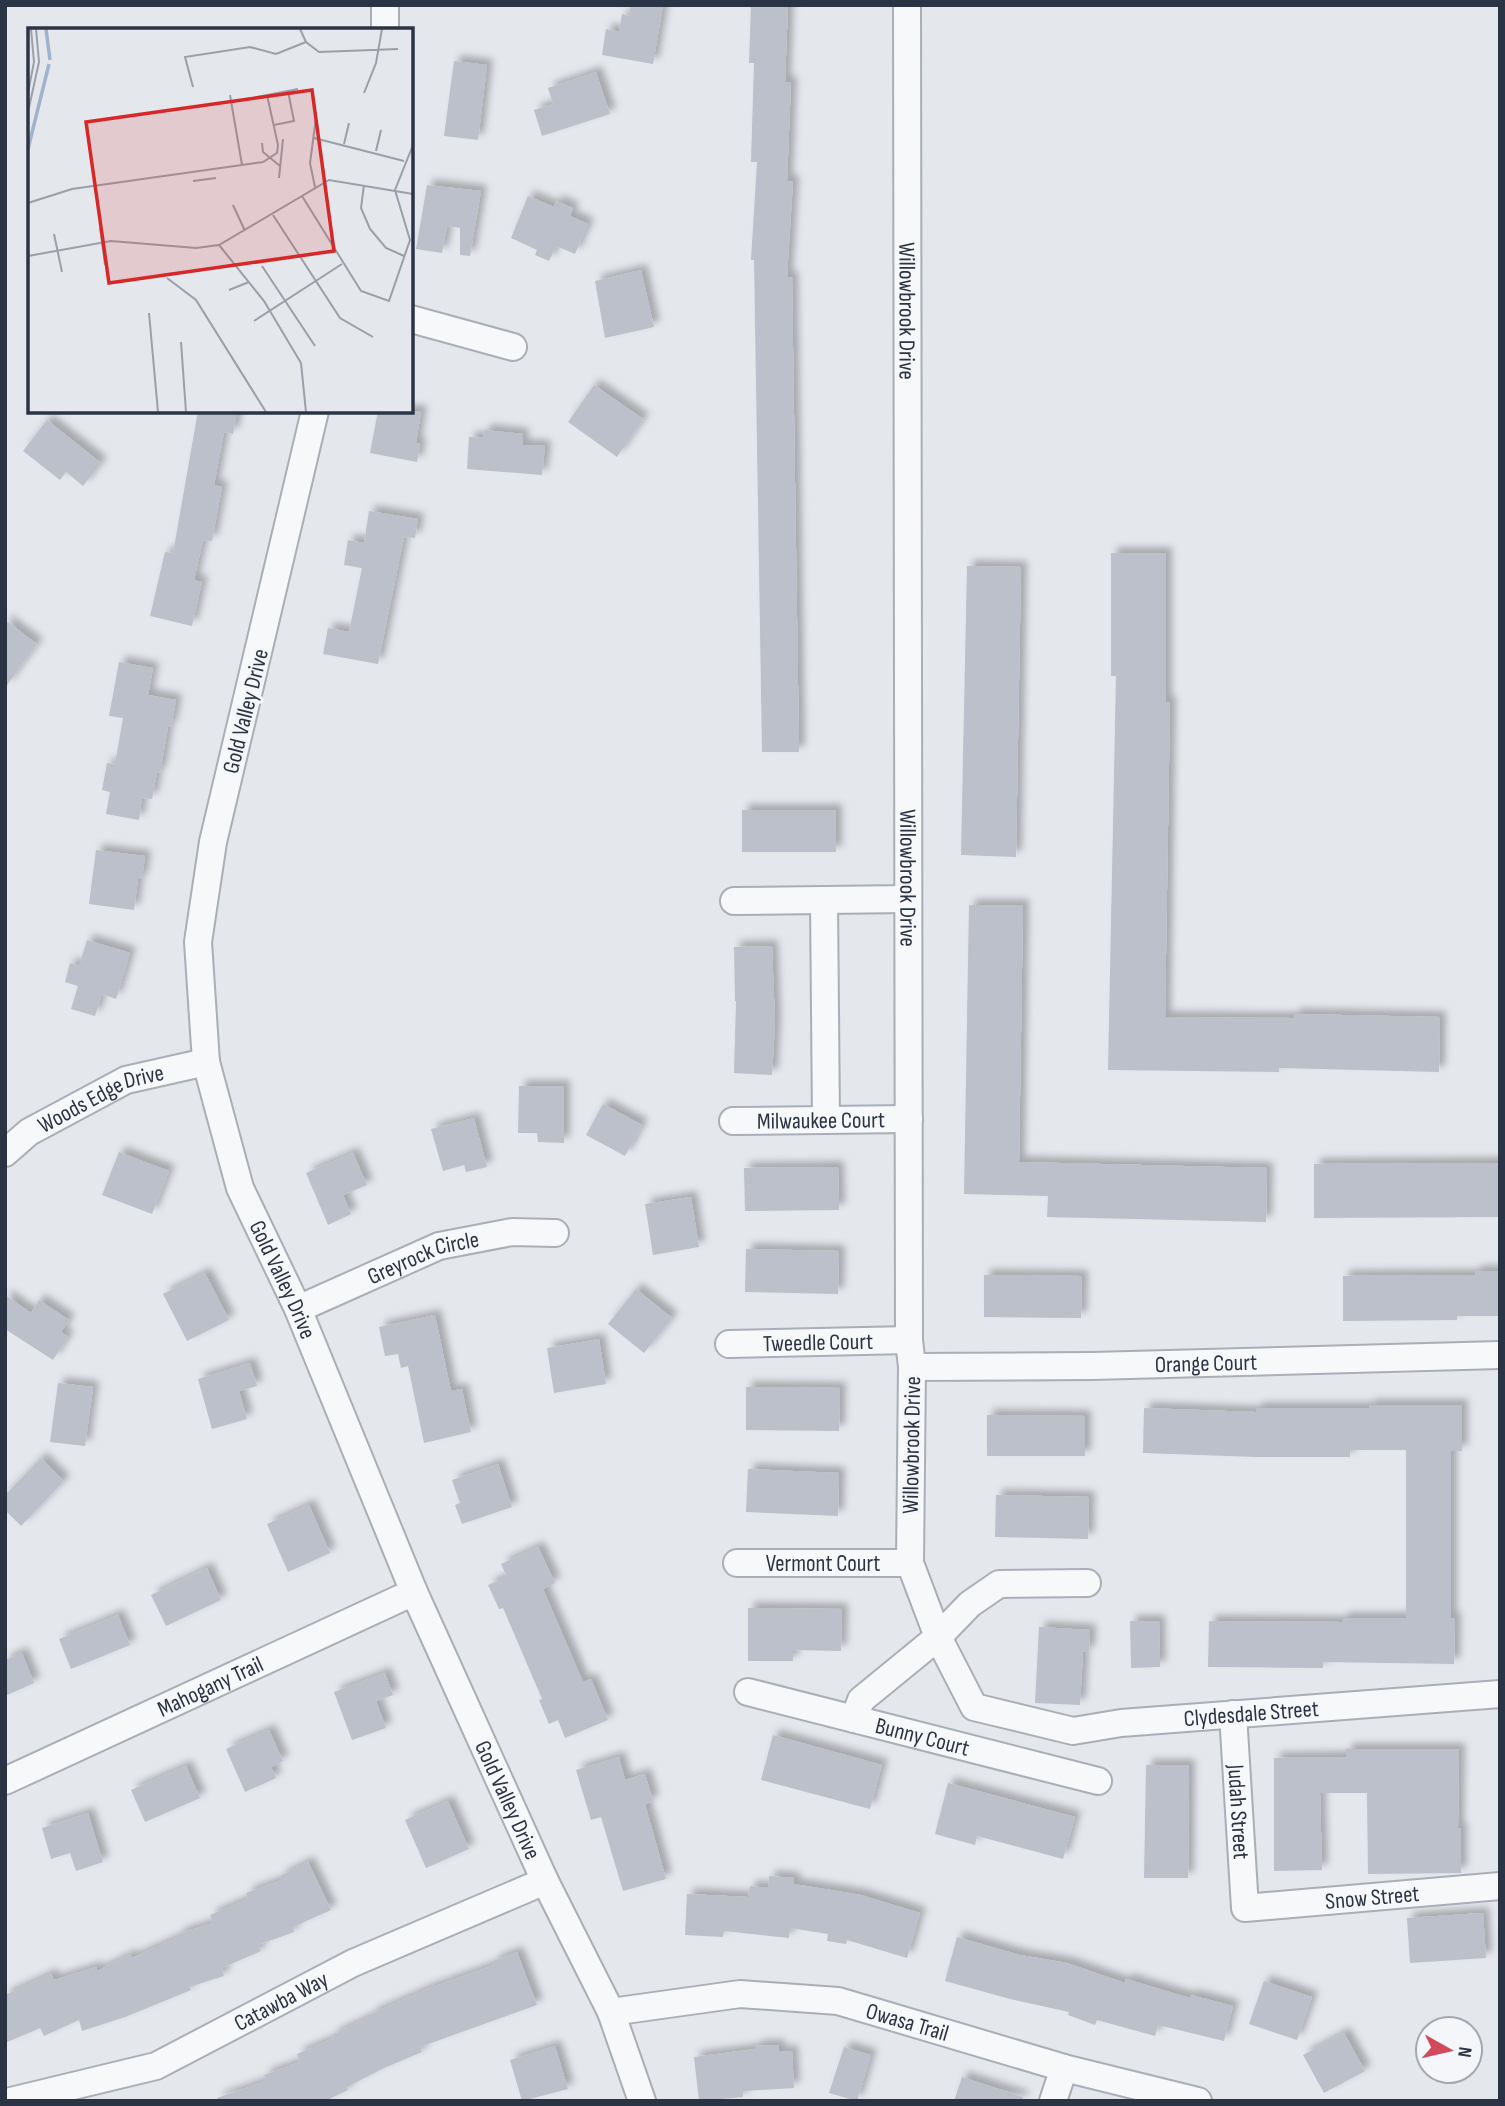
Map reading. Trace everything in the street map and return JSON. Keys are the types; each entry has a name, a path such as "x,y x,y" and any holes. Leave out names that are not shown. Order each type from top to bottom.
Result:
{"street":[{"path":"385,5 385,28"},
{"name":"Willowbrook Drive","path":"906,5 909,1340 912,1367 909,1563 937,1637 974,1707 1003,1715"},
{"path":"413,320 513,347"},
{"name":"Gold Valley Drive","path":"315,413 213,842 198,942 206,1062 240,1188 298,1309 414,1592 545,1881 611,2012 642,2101"},
{"path":"734,901 908,899"},
{"path":"824,900 826,1120"},
{"name":"Woods Edge Drive","path":"5,1153 29,1132 125,1080 206,1062"},
{"name":"Milwaukee Court","path":"733,1122 909,1118"},
{"name":"Greyrock Circle","path":"298,1309 439,1246 512,1233 555,1233"},
{"name":"Tweedle Court","path":"729,1344 909,1340"},
{"name":"Orange Court","path":"912,1367 1500,1357"},
{"name":"Vermont Court","path":"737,1563 909,1563"},
{"path":"855,1719 861,1700 937,1637 970,1604 999,1584 1087,1583"},
{"name":"Mahogany Trail","path":"5,1781 414,1592"},
{"name":"Bunny Court","path":"748,1692 1098,1782"},
{"name":"Clydesdale Street","path":"1003,1715 1073,1731 1121,1723 1500,1694"},
{"name":"Judah Street","path":"1233,1714 1245,1908"},
{"name":"Catawba Way","path":"11,2101 156,2066 353,1962 545,1881"},
{"name":"Snow Street","path":"1245,1908 1500,1886"},
{"name":"Owasa Trail","path":"611,2012 740,1994 838,2001 1064,2068 1198,2101"},
{"path":"1053,2101 1064,2068"}],"building":[{"path":"631,5 663,5 653,64 602,55 606,29 619,32 622,14 629,16"},
{"path":"751,5 788,5 785,82 791,82 787,181 793,181 787,277 792,277 799,752 762,752 754,260 751,260 757,162 751,162 754,63 749,63"},
{"path":"454,61 487,65 478,140 444,136"},
{"path":"596,72 610,114 542,136 534,110 553,104 548,88"},
{"path":"427,185 481,191 470,256 460,255 460,228 447,226 442,253 416,249"},
{"path":"528,196 554,207 556,201 573,208 570,216 588,224 575,254 556,246 549,261 535,255 537,250 511,238"},
{"path":"641,270 654,327 605,338 595,281"},
{"path":"594,385 643,419 617,457 568,422"},
{"path":"421,411 416,443 420,444 417,462 370,453 378,413"},
{"path":"198,413 237,413 233,434 224,432 214,485 222,487 212,541 203,540 194,580 202,582 192,626 150,616 165,552 173,553"},
{"path":"47,420 101,463 83,486 66,472 60,480 23,451"},
{"path":"484,430 523,434 522,445 545,446 542,475 467,469 469,437 483,438"},
{"path":"369,511 418,519 415,538 404,537 378,664 323,654 328,628 349,632 362,568 344,565 348,540 364,543"},
{"path":"1111,553 1166,553 1166,702 1170,702 1165,1017 1294,1018 1294,1014 1440,1017 1439,1072 1279,1068 1279,1072 1108,1070 1116,676 1111,676"},
{"path":"967,566 1021,567 1016,857 961,855"},
{"path":"5,620 37,644 5,688"},
{"path":"119,662 153,668 148,695 176,700 152,799 142,798 139,820 106,814 110,792 102,790 107,763 115,764 123,718 109,716"},
{"path":"742,810 836,810 836,852 742,852"},
{"path":"96,850 145,856 142,879 138,879 134,910 89,904"},
{"path":"969,905 1023,905 1019,1162 1267,1168 1266,1222 1047,1217 1048,1196 964,1194"},
{"path":"87,940 130,953 116,999 102,994 95,1016 71,1009 78,986 65,982 70,963 79,966"},
{"path":"772,946 775,1023 772,1075 734,1073 734,947"},
{"path":"519,1086 564,1086 564,1143 538,1142 537,1133 518,1133"},
{"path":"603,1104 642,1125 625,1156 586,1135"},
{"path":"474,1118 487,1167 466,1172 464,1165 443,1171 431,1129"},
{"path":"119,1152 169,1171 152,1214 102,1195"},
{"path":"353,1153 367,1185 343,1195 351,1214 328,1225 306,1173"},
{"path":"1500,1163 1500,1217 1314,1218 1314,1164"},
{"path":"838,1167 839,1210 745,1211 744,1168"},
{"path":"691,1197 699,1247 653,1255 645,1204"},
{"path":"746,1249 839,1251 838,1294 745,1292"},
{"path":"1475,1271 1500,1271 1500,1316 1457,1316 1457,1320 1343,1321 1343,1276 1475,1275"},
{"path":"205,1273 229,1320 187,1341 163,1294"},
{"path":"984,1275 1082,1276 1081,1318 984,1317"},
{"path":"636,1289 672,1318 644,1353 608,1324"},
{"path":"5,1295 31,1313 39,1300 69,1320 61,1332 68,1337 53,1360 5,1329"},
{"path":"435,1315 451,1391 462,1389 471,1432 424,1443 408,1366 401,1368 398,1354 385,1356 379,1327"},
{"path":"599,1339 606,1384 554,1393 547,1348"},
{"path":"250,1363 257,1386 239,1391 247,1419 212,1429 198,1379"},
{"path":"58,1383 93,1387 85,1446 50,1442"},
{"path":"746,1387 840,1388 839,1431 746,1430"},
{"path":"1369,1405 1462,1405 1462,1451 1451,1451 1451,1618 1455,1618 1454,1664 1323,1662 1323,1668 1208,1667 1209,1621 1342,1622 1342,1618 1406,1618 1406,1450 1350,1450 1350,1457 1143,1453 1144,1408 1256,1412 1256,1408 1369,1408"},
{"path":"987,1415 1085,1416 1085,1456 987,1456"},
{"path":"41,1458 64,1481 21,1526 5,1510 5,1495"},
{"path":"498,1464 512,1507 462,1524 455,1505 460,1503 452,1480"},
{"path":"748,1469 839,1473 838,1516 746,1512"},
{"path":"996,1495 1089,1497 1088,1539 995,1537"},
{"path":"309,1505 330,1553 288,1572 267,1524"},
{"path":"538,1547 555,1583 543,1589 583,1682 591,1679 608,1720 565,1738 558,1720 549,1724 539,1700 542,1699 503,1608 499,1609 488,1585 507,1577 501,1564"},
{"path":"207,1568 221,1600 166,1626 151,1595"},
{"path":"748,1608 842,1609 841,1651 793,1650 793,1661 748,1661"},
{"path":"118,1615 130,1645 71,1669 59,1639"},
{"path":"1130,1621 1159,1621 1160,1667 1131,1668"},
{"path":"1039,1627 1090,1630 1089,1652 1083,1652 1080,1705 1035,1703"},
{"path":"22,1653 34,1683 5,1696 5,1660"},
{"path":"385,1673 393,1695 376,1701 386,1728 352,1740 334,1692"},
{"path":"269,1730 283,1761 271,1767 276,1778 245,1792 226,1749"},
{"path":"773,1735 882,1765 870,1809 761,1780"},
{"path":"1346,1749 1459,1749 1458,1828 1461,1828 1461,1873 1368,1874 1367,1793 1320,1793 1322,1870 1274,1871 1274,1758 1346,1757"},
{"path":"619,1757 625,1780 645,1774 653,1801 645,1804 666,1879 623,1891 601,1817 591,1820 576,1770"},
{"path":"1146,1765 1189,1765 1188,1878 1144,1878"},
{"path":"186,1766 200,1798 145,1822 131,1790"},
{"path":"948,1783 1075,1817 1063,1859 977,1836 975,1845 935,1834"},
{"path":"448,1801 469,1849 426,1868 405,1820"},
{"path":"88,1813 103,1862 76,1871 70,1853 51,1859 42,1828"},
{"path":"308,1862 331,1910 293,1927 294,1932 258,1945 261,1951 222,1968 224,1976 189,1987 191,1990 125,2017 82,2031 79,2020 44,2036 40,2028 5,2043 5,1995 51,1974 54,1980 96,1967 97,1971 130,1955 132,1958 179,1937 178,1934 213,1923 210,1915 248,1899 246,1893 282,1880 280,1876"},
{"path":"769,1876 794,1878 794,1884 861,1895 920,1913 907,1958 847,1940 846,1944 827,1941 828,1934 790,1928 789,1938 724,1931 723,1937 685,1935 687,1894 748,1897 750,1886 768,1888"},
{"path":"1483,1913 1486,1958 1410,1963 1407,1918"},
{"path":"957,1937 1020,1955 1067,1963 1125,1983 1126,1979 1190,1998 1191,1995 1233,2006 1224,2041 1158,2025 1155,2036 1097,2020 1095,2025 1068,2015 1069,2012 945,1981"},
{"path":"517,1952 537,2005 420,2047 422,2052 384,2068 325,2101 217,2101 217,2098 266,2081 264,2075 300,2062 297,2054 334,2038 332,2035 372,2016 371,2014 430,1988 494,1965 493,1961"},
{"path":"1264,1981 1312,1997 1297,2040 1249,2024"},
{"path":"1344,2033 1365,2071 1324,2093 1303,2055"},
{"path":"779,2045 779,2052 792,2051 794,2088 743,2091 743,2097 699,2101 694,2057 755,2049 755,2046"},
{"path":"555,2046 568,2089 522,2101 510,2060"},
{"path":"844,2047 871,2055 857,2101 829,2093"},
{"path":"962,2077 1023,2097 1022,2101 954,2101"}]}
